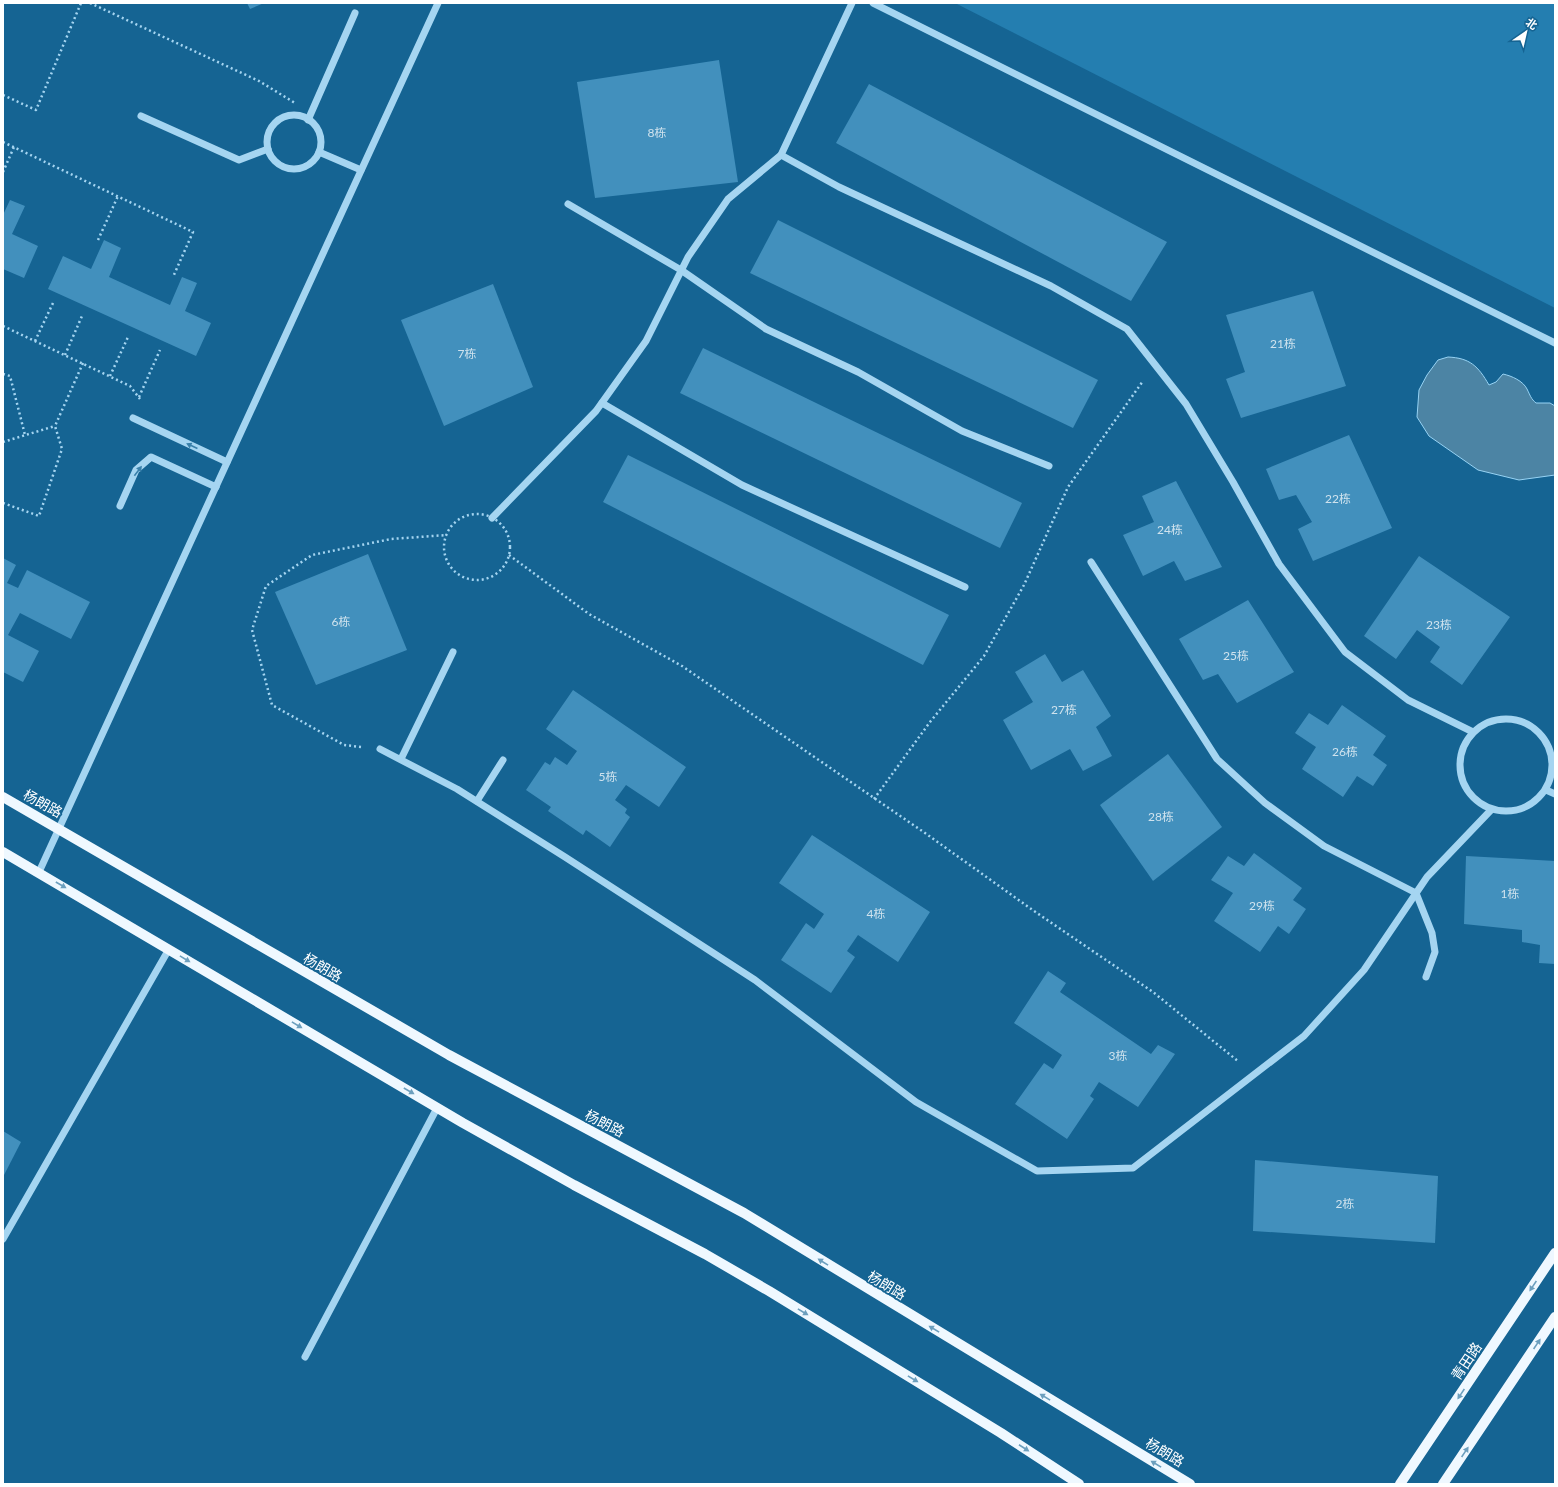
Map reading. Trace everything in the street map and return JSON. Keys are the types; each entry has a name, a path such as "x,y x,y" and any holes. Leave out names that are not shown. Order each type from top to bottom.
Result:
{"main road":[{"name":"杨朗路","path":"3,797 59,828 280,959 449,1055 744,1213 1190,1484"},
{"path":"3,852 437,1108 574,1185 705,1254 769,1291 1001,1433 1079,1484"},
{"name":"青田路","path":"1400,1484 1555,1253"},
{"path":"1443,1484 1555,1317"}],"street":[{"path":"39,872 438,3"},
{"path":"492,518 596,411 646,341 688,257 728,199 781,155 852,3"},
{"path":"873,3 1555,343"},
{"path":"308,120 355,13"},
{"path":"141,116 239,160 268,149"},
{"path":"300,116 308,120 315,126 319,134 319,152 314,160 308,165 291,169 275,162 268,149 267,138 275,123 282,118 300,116"},
{"path":"319,152 361,170"},
{"path":"781,155 839,187 1058,290 1127,329 1186,404 1233,482 1279,564 1345,652 1408,700 1473,732"},
{"path":"568,204 681,270 766,329 858,372 962,430 1049,466"},
{"path":"602,403 742,485 965,587"},
{"path":"133,418 227,462"},
{"path":"120,506 136,470 151,457 216,487"},
{"path":"1091,562 1217,759 1265,803 1324,846 1416,893 1432,933 1435,952 1426,977"},
{"path":"400,759 453,652"},
{"path":"1500,719 1516,720 1531,726 1542,736 1552,751 1553,763 1551,777 1546,790 1536,802 1522,809 1507,812 1491,810 1477,802 1466,790 1460,776 1459,760 1463,745 1473,732 1485,723 1500,719"},
{"path":"380,749 476,801 755,980 916,1102 1037,1171 1133,1168 1304,1036 1364,970 1427,877 1491,810"},
{"path":"476,801 503,760"},
{"path":"1546,790 1555,794"},
{"path":"3,1239 169,949"},
{"path":"305,1357 437,1108"}],"path":[{"path":"3,95 36,110 81,3"},
{"path":"90,3 258,81 296,103 300,116"},
{"path":"3,142 193,232 173,277"},
{"path":"3,172 14,147"},
{"path":"98,240 118,196"},
{"path":"35,341 53,302"},
{"path":"65,355 82,316"},
{"path":"3,326 130,386 143,403"},
{"path":"110,376 128,337"},
{"path":"139,397 160,350"},
{"path":"3,503 40,516 62,449 55,426 84,364"},
{"path":"874,799 930,722 984,656 1024,585 1068,488 1155,364"},
{"path":"3,374 10,376 25,435"},
{"path":"3,442 55,426"},
{"path":"482,514 492,518 507,533 510,544 509,555 505,565 489,578 478,580 458,574 451,566 446,556 444,546 452,525 460,518 471,515 482,514"},
{"path":"380,749 344,744 272,705 252,630 254,623 266,586 312,555 391,539 447,535"},
{"path":"509,555 589,614 682,666 1153,992 1228,1052 1253,1075"}],"shaded area":[{"path":"955,3 1555,3 1555,308"},
{"path":"1448,357 1462,359 1473,364 1489,385 1496,382 1503,374 1520,381 1536,403 1550,403 1555,406 1555,475 1519,480 1478,470 1429,436 1417,417 1419,390 1427,375 1438,360"}],"building":[{"path":"247,3 264,3 250,9"},
{"path":"719,60 738,182 595,198 577,82"},
{"path":"869,84 1167,242 1131,301 836,143"},
{"path":"10,200 25,206 12,234 38,246 24,278 3,269 3,215"},
{"path":"778,220 1098,380 1073,428 750,273"},
{"path":"104,240 121,248 109,277 170,305 182,277 197,283 185,311 211,323 196,356 48,289 63,256 91,269"},
{"path":"493,284 533,387 444,426 401,320"},
{"path":"1313,291 1346,386 1241,418 1226,379 1245,372 1226,315"},
{"path":"703,348 1022,503 1000,548 680,393"},
{"path":"1349,435 1392,528 1313,561 1298,529 1312,522 1296,495 1279,500 1266,469"},
{"path":"628,455 949,615 923,665 603,502"},
{"path":"1176,481 1222,567 1185,581 1174,561 1143,576 1123,535 1154,522 1142,496"},
{"path":"368,554 407,650 316,685 275,592"},
{"path":"1419,556 1510,617 1462,685 1430,662 1440,647 1417,630 1396,659 1364,636"},
{"path":"3,558 16,565 7,583 18,588 27,570 90,602 71,639 20,613 8,635 39,651 23,682 3,672"},
{"path":"1248,600 1294,672 1237,703 1218,674 1203,680 1179,639"},
{"path":"1045,654 1062,682 1083,670 1111,716 1096,727 1112,756 1083,771 1070,749 1031,770 1003,720 1033,702 1015,672"},
{"path":"573,690 686,767 659,807 626,785 615,800 627,809 625,813 630,817 610,847 586,830 583,835 548,811 551,807 526,790 545,762 550,765 555,757 567,765 577,751 546,729"},
{"path":"1342,705 1386,736 1373,755 1387,765 1373,786 1357,776 1343,797 1302,769 1316,747 1295,733 1309,713 1328,725"},
{"path":"1168,754 1222,827 1153,881 1100,805"},
{"path":"812,835 930,912 898,962 858,935 847,951 855,957 831,993 781,960 806,923 814,929 824,914 779,883"},
{"path":"1254,853 1302,888 1293,900 1306,909 1289,934 1278,926 1260,952 1214,921 1233,893 1211,880 1228,856 1244,866"},
{"path":"1466,856 1555,861 1555,964 1539,963 1540,945 1522,942 1522,930 1464,924"},
{"path":"1048,971 1066,983 1060,992 1151,1054 1158,1045 1175,1054 1138,1107 1099,1082 1090,1096 1094,1099 1067,1139 1015,1104 1044,1063 1053,1069 1062,1055 1014,1023"},
{"path":"3,1131 21,1142 3,1177"},
{"path":"1255,1160 1438,1176 1435,1243 1253,1231"}]}
